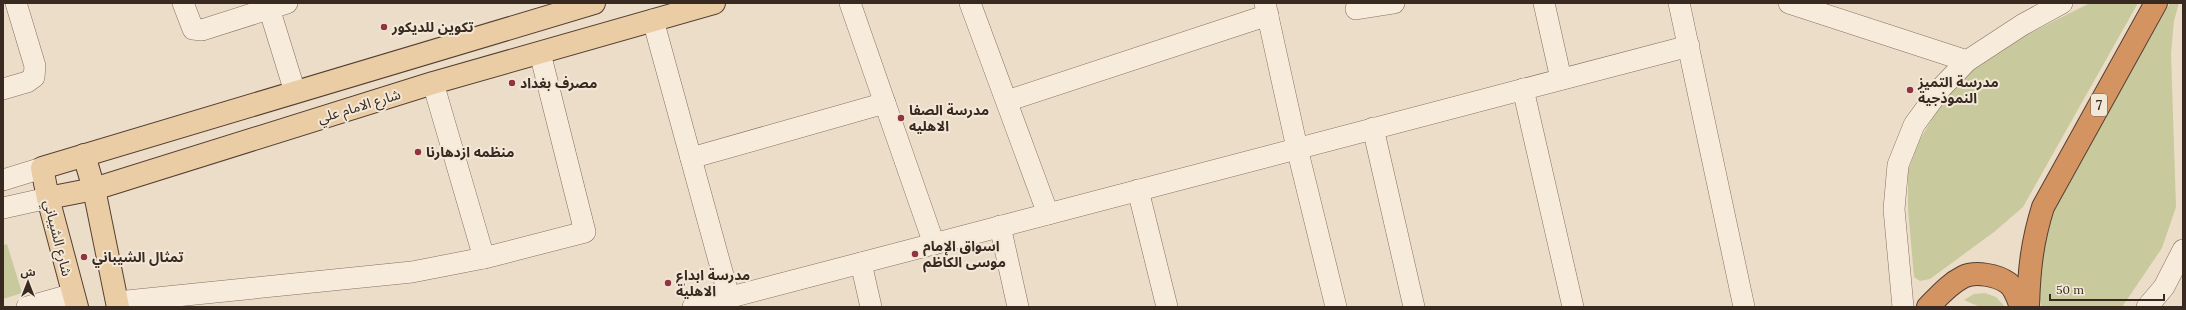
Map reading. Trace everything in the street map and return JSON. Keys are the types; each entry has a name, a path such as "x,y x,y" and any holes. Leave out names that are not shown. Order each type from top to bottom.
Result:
{"highway":[{"name":"7","path":"2028,307 2029,266 2033,237 2043,207 2156,3"},
{"path":"1928,307 1949,285 1964,276 1983,274 2008,283 2017,296 2021,307"}],"main road":[{"path":"42,168 296,92 553,9 594,3"},
{"name":"شارع الامام علي","path":"48,198 94,189 434,83 714,3"},
{"path":"84,155 94,189 118,305"},
{"name":"شارع الشيباني","path":"42,168 48,198 75,301"}],"street":[{"path":"3,89 27,82 34,77 35,66 16,3"},
{"path":"183,3 193,29 202,30 278,6 296,92"},
{"path":"850,3 934,244"},
{"path":"970,3 1048,214"},
{"path":"1356,9 1394,3"},
{"path":"1544,3 1561,79"},
{"path":"1679,3 1744,307"},
{"path":"1903,307 1894,209 1898,165 1914,125 1941,88 1967,61 2022,25 2062,3"},
{"path":"1796,4 1967,61"},
{"path":"1007,101 1266,9 1297,148 1336,307"},
{"path":"653,20 729,297"},
{"path":"693,307 1688,46"},
{"path":"118,305 396,274 484,258 585,232 540,53"},
{"path":"434,83 484,258"},
{"path":"1522,89 1573,307"},
{"path":"691,158 885,103"},
{"path":"1373,128 1414,307"},
{"path":"3,180 42,168"},
{"path":"1138,190 1166,307"},
{"name":"شارع الامام علي","path":"3,208 48,198"},
{"path":"1000,226 1018,307"},
{"path":"2147,307 2164,287 2183,250"},
{"path":"861,263 871,307"},
{"path":"27,307 75,301"}],"green space":[{"path":"2090,3 2138,3 2023,207 1994,232 1930,279 1920,281 1914,277 1908,209 1908,171 1919,141 1939,107 1968,71 2016,40"},
{"path":"2170,3 2179,3 2174,21 2171,53 2176,207 2162,248 2122,307 2042,307 2038,293 2045,230 2058,201"},
{"path":"7,244 22,293 3,299 3,245"},
{"path":"1985,293 1996,297 2005,307 1980,307 1964,300 1974,294"}],"place":[{"name":"تكوين للديكور","path":"384,27"},
{"name":"مصرف بغداد","path":"512,83"},
{"name":"مدرسة التميز النموذجية","path":"1910,90"},
{"name":"مدرسة الصفا الاهليه","path":"901,118"},
{"name":"منظمه ازدهارنا","path":"418,152"},
{"name":"اسواق الإمام موسى الكاظم","path":"915,254"},
{"name":"تمثال الشيباني","path":"84,257"},
{"name":"مدرسة ابداع الاهلية","path":"668,283"}]}
